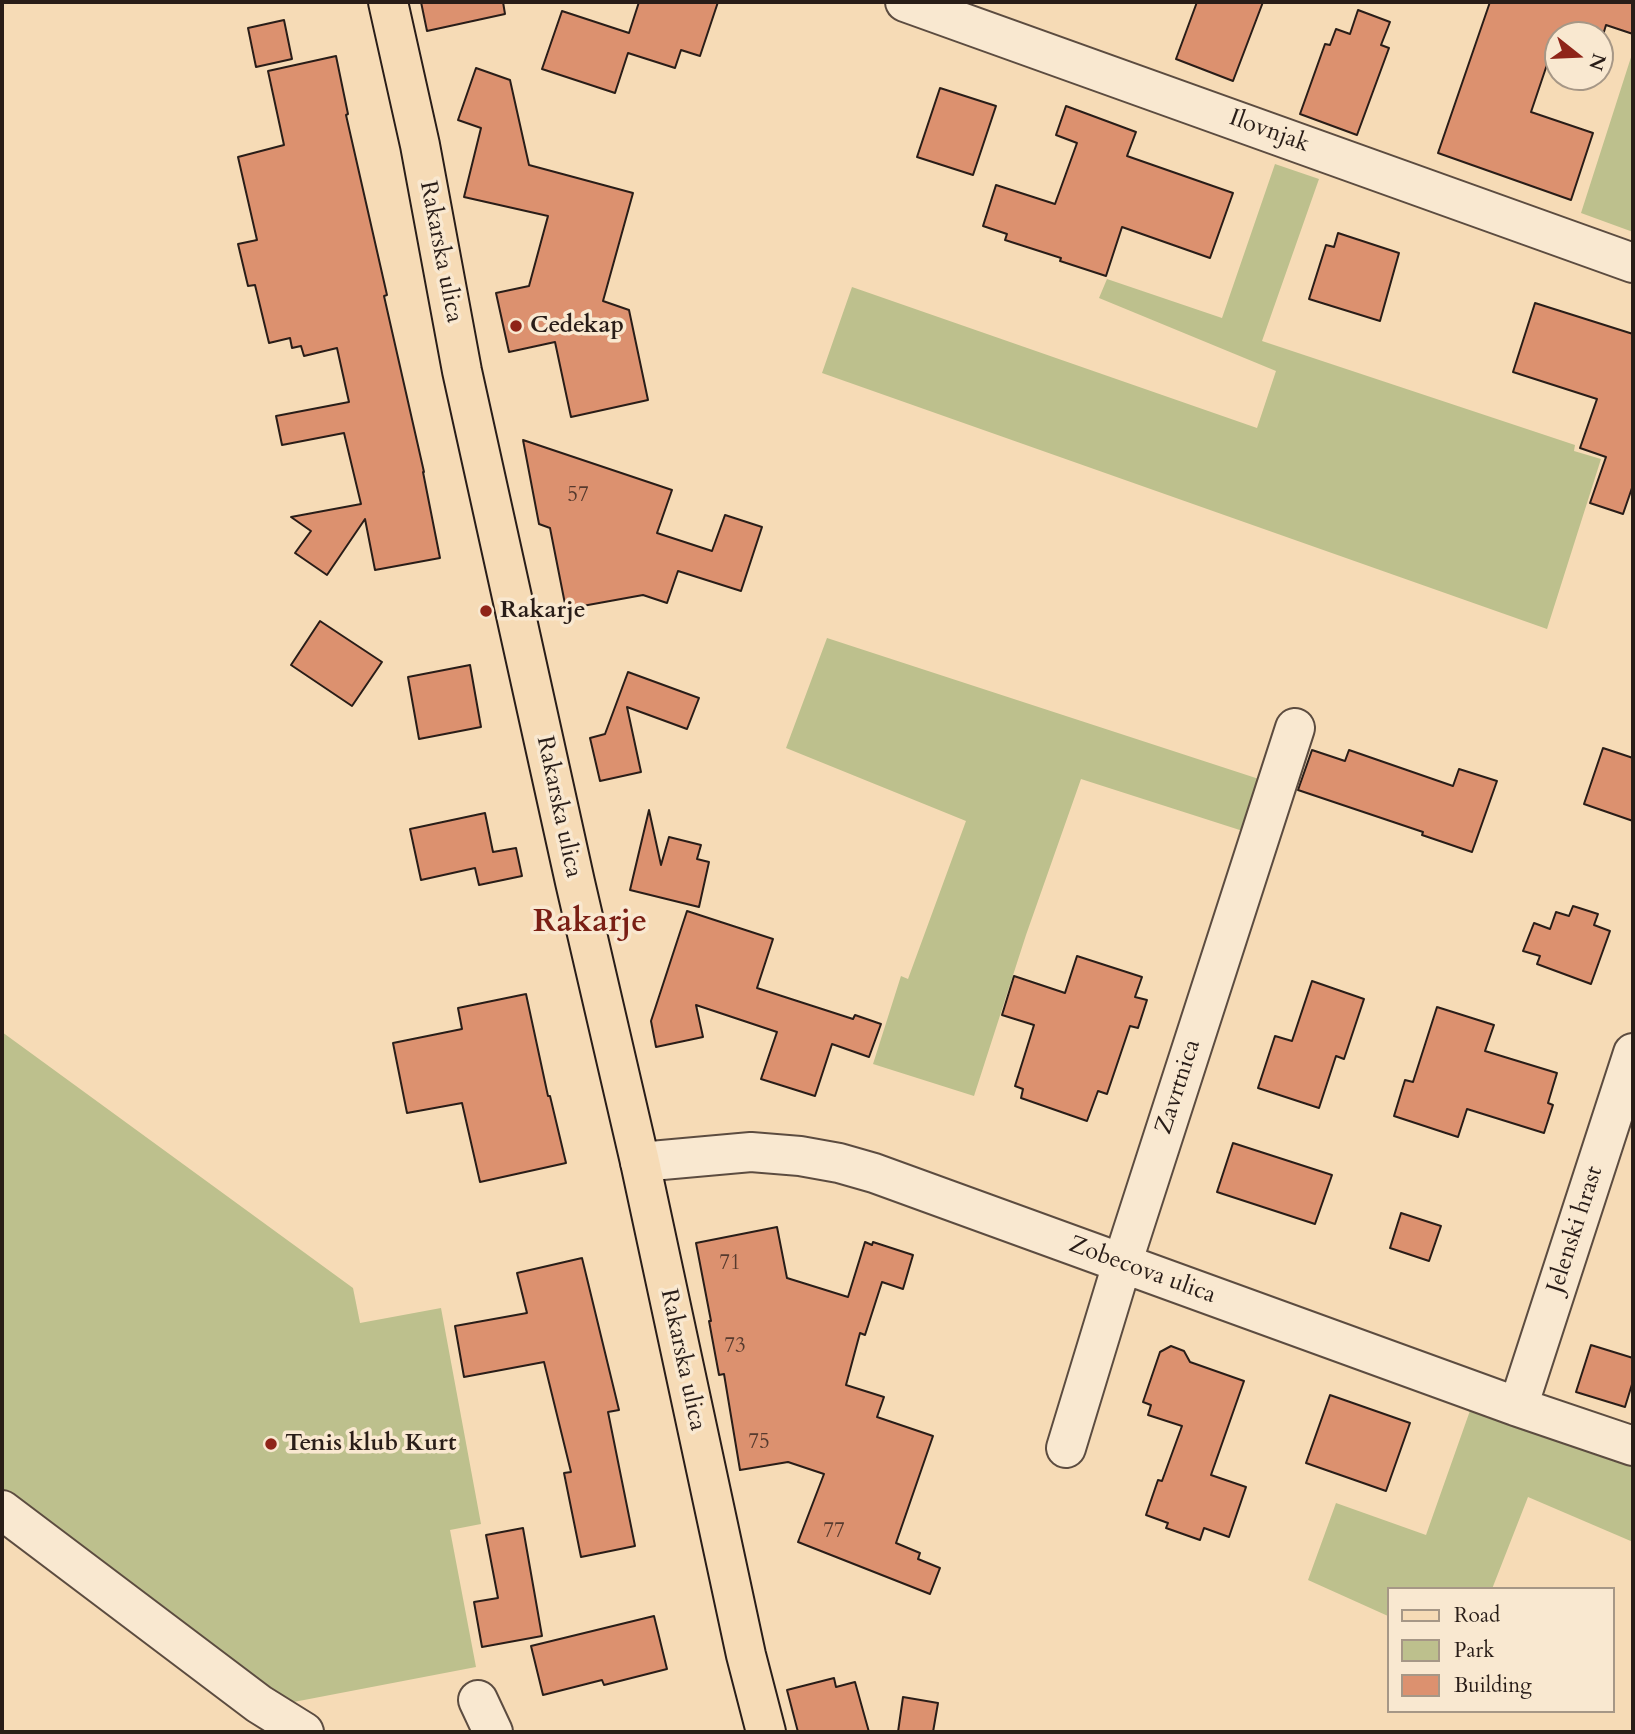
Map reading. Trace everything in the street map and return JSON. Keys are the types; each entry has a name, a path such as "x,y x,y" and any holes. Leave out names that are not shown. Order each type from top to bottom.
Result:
{"main road":[{"name":"Rakarska ulica","path":"388,2 420,145 462,371 640,1161 746,1655 766,1732"}],"street":[{"name":"Ilovnjak","path":"905,2 1633,263"},
{"name":"Zavrtnica","path":"1066,1448 1122,1264 1295,728"},
{"name":"Jelenski hrast","path":"1518,1407 1633,1053"},
{"name":"Zobecova ulica","path":"640,1161 751,1152 800,1156 839,1163 909,1185 1518,1407 1633,1446"},
{"path":"2,1510 259,1703 304,1732"}],"green space":[{"path":"1633,51 1633,232 1581,213"},
{"path":"1275,164 1319,179 1262,341 1575,445 1574,451 1601,459 1547,629 822,373 852,287 1257,428 1276,371 1099,298 1107,279 1222,318"},
{"path":"827,638 1262,780 1246,832 1081,779 1026,935 974,1096 873,1064 901,976 908,979 966,821 786,748"},
{"path":"2,1032 353,1288 360,1323 441,1308 481,1524 450,1530 476,1667 278,1705 2,1491"},
{"path":"1472,1405 1633,1460 1633,1542 1528,1497 1493,1587 1386,1587 1386,1615 1308,1580 1336,1503 1426,1535"}],"building":[{"path":"421,2 503,2 505,14 427,31"},
{"path":"639,2 718,2 700,56 681,50 675,68 628,53 615,93 542,69 562,11 629,33"},
{"path":"1197,2 1263,2 1233,81 1176,59"},
{"path":"1490,2 1633,2 1633,34 1614,28 1614,21 1544,21 1544,74 1531,112 1593,133 1571,200 1438,153"},
{"path":"1358,10 1390,22 1381,45 1389,48 1357,135 1300,114 1325,44 1330,45 1336,29 1350,34"},
{"path":"284,20 292,59 256,67 248,28"},
{"path":"336,56 348,114 346,115 387,295 384,296 424,472 440,558 375,570 365,519 327,575 295,553 311,531 291,517 361,504 344,433 282,445 276,416 349,402 337,348 304,356 301,346 292,348 290,338 269,343 255,285 248,286 238,244 257,240 238,157 284,145 268,71"},
{"path":"476,68 510,80 529,165 633,193 603,301 629,310 648,400 571,417 555,342 509,352 496,293 529,286 548,216 464,197 481,128 458,120"},
{"path":"940,88 996,106 973,175 917,157"},
{"path":"1066,106 1136,132 1127,156 1233,193 1210,258 1122,227 1106,276 1005,240 1007,234 983,226 996,185 1055,204 1077,143 1056,135"},
{"path":"1338,233 1399,253 1380,321 1309,299 1326,245 1334,247"},
{"path":"1535,303 1633,334 1633,485 1623,514 1590,503 1606,457 1580,448 1597,399 1513,372"},
{"path":"523,440 672,490 657,533 712,551 725,515 762,527 741,591 678,571 667,603 643,595 566,609 550,528 539,524"},
{"path":"320,621 382,662 352,706 291,665"},
{"path":"470,665 481,727 419,739 408,677"},
{"path":"628,672 699,698 687,729 627,707 641,772 600,781 590,738 605,734"},
{"path":"1603,748 1633,758 1633,821 1584,804"},
{"path":"1312,750 1345,761 1349,750 1453,786 1459,769 1497,781 1472,852 1422,835 1423,832 1298,790"},
{"path":"649,810 661,865 669,837 701,845 697,859 709,862 699,907 630,890"},
{"path":"485,813 493,852 516,848 522,876 479,885 475,868 421,880 410,829"},
{"path":"1573,906 1598,914 1594,925 1610,931 1591,984 1537,964 1540,956 1523,951 1534,923 1550,929 1556,912 1569,916"},
{"path":"687,911 773,939 757,988 853,1019 855,1015 881,1024 869,1057 832,1044 815,1096 761,1079 777,1032 696,1005 703,1037 656,1047 651,1021"},
{"path":"1077,956 1142,977 1135,997 1147,1000 1138,1028 1130,1026 1107,1094 1098,1091 1087,1121 1021,1098 1023,1089 1015,1086 1034,1025 1002,1015 1014,976 1065,993"},
{"path":"1312,981 1364,999 1344,1059 1336,1056 1319,1108 1258,1088 1275,1036 1292,1041"},
{"path":"526,994 566,1163 480,1182 462,1103 407,1113 393,1043 462,1029 458,1008"},
{"path":"1437,1007 1494,1025 1485,1051 1557,1073 1548,1103 1553,1105 1544,1133 1467,1109 1458,1137 1394,1116 1405,1080 1413,1082"},
{"path":"1233,1143 1332,1175 1315,1224 1217,1192"},
{"path":"1401,1213 1441,1226 1429,1261 1390,1248"},
{"path":"777,1227 787,1278 848,1297 865,1242 913,1255 903,1289 882,1282 865,1335 860,1333 846,1385 884,1397 877,1417 933,1436 896,1543 920,1553 918,1559 940,1568 930,1594 798,1542 824,1474 788,1462 740,1470 724,1374 719,1375 696,1243"},
{"path":"582,1258 619,1410 608,1412 635,1546 581,1557 564,1473 571,1472 544,1362 464,1377 455,1326 527,1313 517,1273"},
{"path":"1591,1345 1633,1358 1633,1381 1625,1407 1576,1392"},
{"path":"1171,1346 1184,1351 1190,1362 1244,1381 1211,1475 1246,1487 1229,1537 1204,1528 1200,1540 1166,1528 1168,1523 1146,1515 1182,1426 1148,1415 1151,1405 1143,1402 1160,1352"},
{"path":"1330,1395 1410,1423 1386,1491 1306,1463"},
{"path":"523,1528 542,1636 482,1647 474,1602 498,1598 486,1535"},
{"path":"654,1616 667,1669 604,1685 602,1680 543,1695 531,1646"},
{"path":"834,1678 836,1687 855,1682 869,1732 798,1732 787,1690"},
{"path":"903,1697 938,1703 933,1732 898,1732"}],"place":[{"name":"Cedekap","path":"516,326"},
{"name":"Rakarje","path":"486,611"},
{"name":"Tenis klub Kurt","path":"271,1444"}],"district":[{"name":"Rakarje","path":"590,924"}]}
